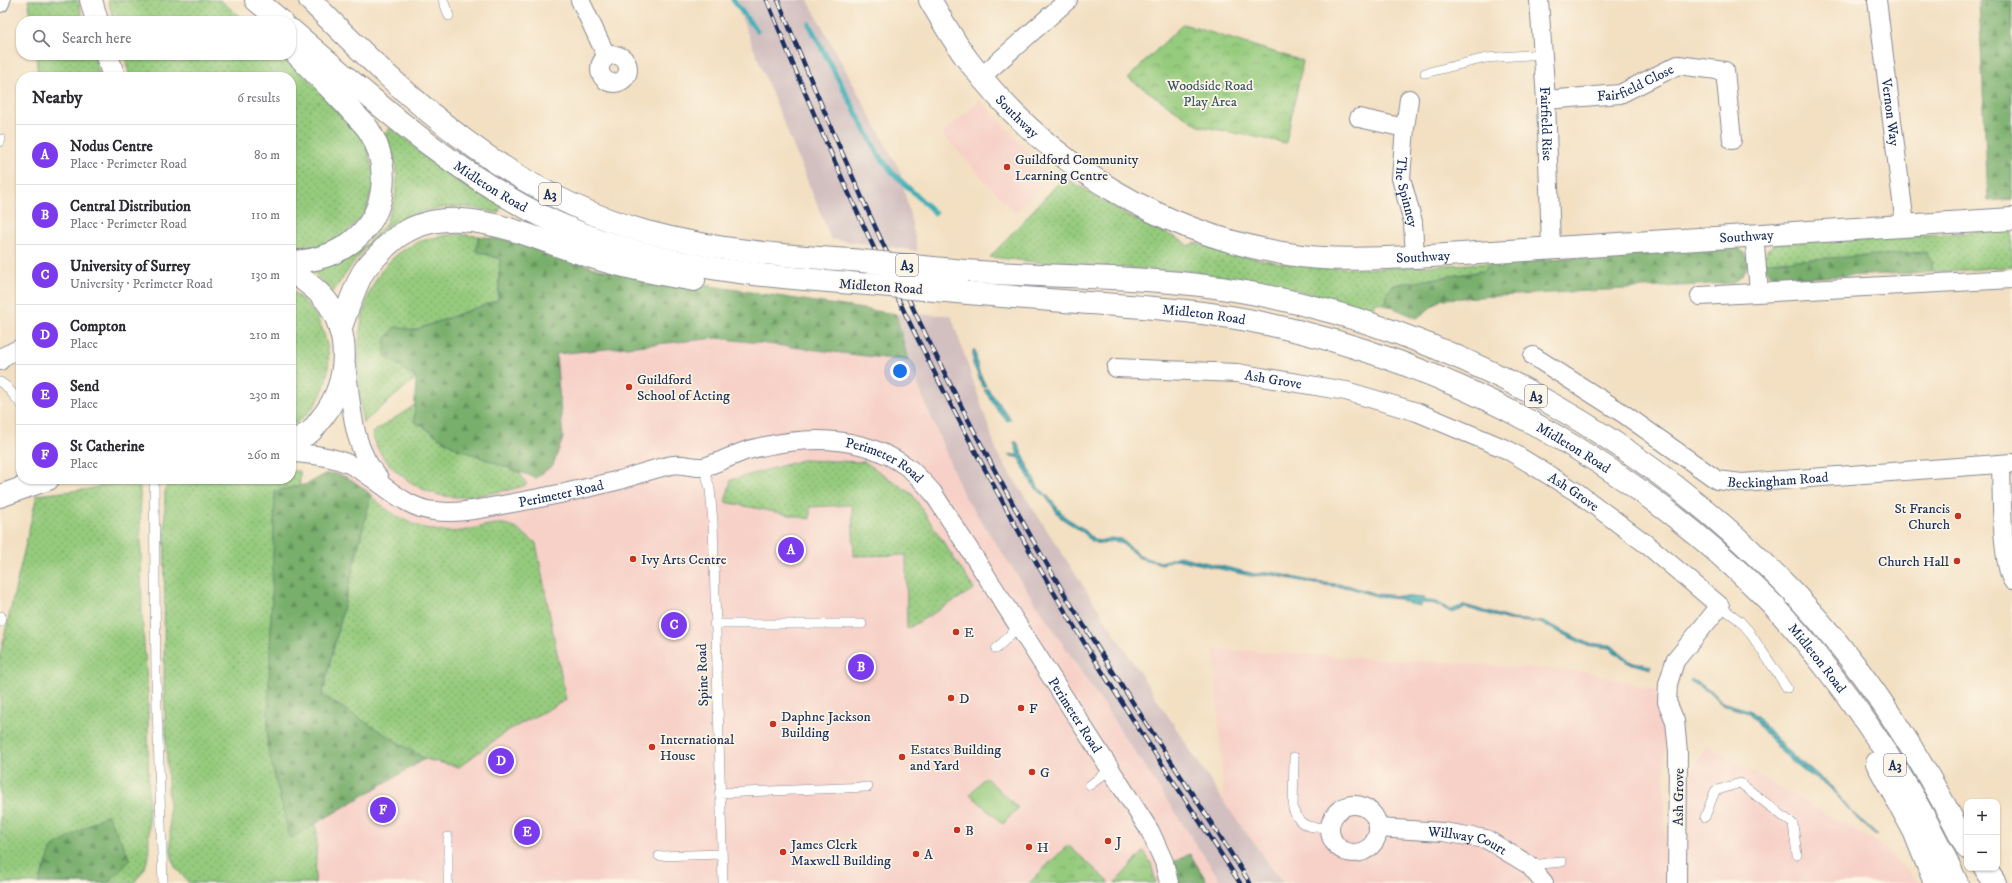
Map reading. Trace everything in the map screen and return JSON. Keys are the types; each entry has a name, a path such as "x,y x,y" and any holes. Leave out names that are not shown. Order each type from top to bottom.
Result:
{"main road":[{"path":"91,0 96,16"},
{"path":"247,0 261,16"},
{"path":"256,0 275,16"},
{"name":"Midleton Road","path":"310,0 408,96 450,130 483,154 517,176 573,205 646,232 707,246 777,255 850,260 964,271 1165,282 1258,295 1323,309 1413,338 1462,358 1525,390 1586,426 1664,479 1723,525 1779,577 1825,630 1867,683 1906,739 1948,811 1964,842"},
{"name":"Southway","path":"930,0 953,39 981,77 1018,118 1059,155 1102,184 1128,199 1188,227 1258,248 1301,256 1344,259 1415,256 2012,219"},
{"name":"Midleton Road","path":"296,34 375,102 431,146 491,187 542,216 580,232 657,257 708,268 807,280 1180,310 1224,315 1312,334 1371,352 1435,376 1491,401 1553,434 1591,457 1643,493 1704,541 1763,594 1816,656 1861,714 1896,766 1927,820 1958,883"},
{"path":"296,53 368,129 381,154 383,177 380,198 372,220 357,239 336,253 302,262 296,262"},
{"path":"109,60 112,72"},
{"path":"296,439 310,432 330,408 342,379 342,339 363,272 390,241 416,227 441,220 478,221 625,267 715,283 807,280"},
{"path":"296,275 312,286 330,306 342,339"},
{"path":"0,496 34,484"},
{"path":"1816,656 1914,831 1935,883"},
{"path":"1948,811 1964,835"},
{"path":"1977,871 1982,883"},
{"path":"1987,871 1995,883"}],"street":[{"path":"580,0 607,57"},
{"path":"981,77 1068,0"},
{"name":"Fairfield Rise","path":"1539,0 1546,100 1551,247"},
{"name":"Vernon Way","path":"1877,0 1905,225"},
{"name":"Fairfield Close","path":"1546,100 1620,94 1678,65 1725,71 1732,140"},
{"name":"The Spinney","path":"1409,99 1401,178 1413,222 1415,256"},
{"path":"1359,118 1406,128"},
{"path":"1754,234 1759,292"},
{"path":"1700,296 2012,279"},
{"name":"Perimeter Road","path":"342,339 356,439 371,469 387,487"},
{"path":"0,361 4,356 16,350"},
{"name":"Beckingham Road","path":"1533,356 1624,414 1717,480 1742,483 2006,464"},
{"name":"Ash Grove","path":"1116,368 1237,373 1346,391 1418,412 1508,450 1578,493 1650,548 1720,606 1675,661 1668,684 1667,702 1675,721 1678,752 1677,883"},
{"name":"Perimeter Road","path":"296,454 333,458 351,465 413,505 433,511 477,510 584,489 674,465 704,467 749,450 810,440 841,440 865,446 886,455 907,467 933,493 1150,831 1164,862 1169,883"},
{"path":"2006,464 2005,541 2008,572 2012,580"},
{"path":"1349,806 1358,806 1372,813 1378,828 1374,842 1362,852 1355,853 1348,852 1336,844 1332,838 1331,827 1336,815 1342,809 1349,806"},
{"name":"Willway Court","path":"1378,828 1443,832 1486,839 1529,865 1544,883"}],"lane":[{"path":"443,0 448,16"},
{"path":"1425,74 1486,58 1542,54"},
{"path":"0,382 6,386 16,398"},
{"name":"Spine Road","path":"704,467 710,488 713,522 714,624 722,883"},
{"path":"154,484 156,677 163,883"},
{"path":"1720,606 1739,620 1748,630 1787,688"},
{"path":"714,624 862,624"},
{"path":"996,649 1019,626"},
{"path":"1294,757 1293,809 1295,815 1301,822 1311,828 1331,827"},
{"path":"1090,786 1111,769"},
{"path":"1705,817 1715,791 1740,783 1793,824 1797,855"},
{"path":"719,794 868,787"},
{"path":"448,837 448,883"},
{"path":"659,856 722,854"},
{"path":"1529,865 1562,862"}],"shaded area":[{"path":"734,0 808,0 900,171 918,251 831,239"},
{"path":"980,100 1052,178 1015,213 942,134"},
{"path":"897,314 951,315 998,455 1224,802 1283,883 1222,883 963,494 908,361"},
{"path":"480,337 717,338 908,361 963,494 1222,883 315,883 317,833 295,752 298,498 374,443"},
{"path":"1214,649 1584,671 1654,690 1665,721 1665,883 1283,883 1224,802"},
{"path":"1706,745 1881,845 1919,883 1687,883 1691,772"}],"green space":[{"path":"28,0 78,0 83,16 31,16"},
{"path":"108,0 220,0 239,16 113,16"},
{"path":"1979,0 2012,0 2012,199 1988,201"},
{"name":"Woodside Road Play Area","path":"1183,24 1303,61 1286,143 1199,126 1128,78"},
{"path":"36,60 95,60 99,72 38,72"},
{"path":"125,60 288,60 342,110 366,142 375,178 366,212 342,237 319,247 296,249 296,72 129,72"},
{"path":"390,128 502,206 498,213 465,207 456,207 434,209 402,218 386,228 364,250 333,292 311,270 355,255 385,225 395,200 397,178 394,157 385,134"},
{"path":"1064,177 1128,216 1185,242 1187,246 1195,243 1228,253 1280,263 1360,269 1493,263 1483,271 1394,285 1387,293 1386,305 1376,302 1371,311 1285,287 1194,272 1056,264 990,257"},
{"path":"2012,230 2012,267 1932,272 1932,261 1763,262 1763,257 1773,244"},
{"path":"454,234 479,236 476,251 500,259 498,300 415,330 399,366 416,378 363,423 360,402 358,354 360,330 365,306 373,285 385,266 408,247 440,236"},
{"path":"479,236 511,241 598,269 896,314 908,361 717,338 556,354 563,438 553,465 536,478 456,448 414,421 416,378 385,356 385,340 394,327 415,330 498,300 500,259 476,251"},
{"path":"1736,246 1745,255 1747,264 1743,274 1734,283 1442,299 1417,318 1386,305 1387,293 1394,285 1483,271 1493,263"},
{"path":"1926,252 1932,261 1932,272 1778,279 1766,270 1763,262"},
{"path":"296,294 307,304 318,321 326,339 328,359 327,378 320,396 308,413 296,422"},
{"path":"415,405 414,421 456,448 519,472 527,484 516,488 482,495 456,497 432,493 408,481 384,458 378,449 372,433"},
{"path":"802,460 865,462 912,494 974,589 907,629 906,555 854,556 852,505 810,507 810,519 725,502 731,480"},
{"path":"296,471 300,471 295,752 317,833 315,883 189,883 175,867 171,853 164,691 165,492 167,484 296,484"},
{"path":"325,474 338,474 344,476 371,495 322,695 425,759 290,839 267,745 275,491 308,484"},
{"path":"111,484 134,484 140,488 142,617 148,693 149,857 143,871 134,883 0,883 0,655 37,495 89,489"},
{"path":"371,495 390,512 413,524 425,528 450,532 502,524 515,528 536,543 566,700 507,731 459,767 425,759 322,696"},
{"path":"985,777 1018,808 1003,824 970,794"},
{"path":"107,814 131,860 108,883 39,883 52,848"},
{"path":"1068,845 1110,883 1029,883"},
{"path":"1144,851 1151,864 1156,883 1115,883"},
{"path":"1190,854 1208,883 1176,883 1173,862"}],"water":[{"path":"973,350 975,350 979,372 986,386 983,387 973,364"},
{"path":"987,388 1011,419 1007,421 998,411 984,390"},
{"path":"1014,442 1017,442 1038,487 1048,496 1065,517 1084,529 1094,539 1099,541 1111,538 1121,539 1140,556 1161,562 1179,556 1255,574 1272,572 1314,582 1347,585 1376,594 1424,598 1423,600 1437,602 1450,610 1465,605 1512,619 1546,622 1587,643 1611,645 1630,661 1651,666 1651,669 1628,663 1609,648 1585,645 1540,623 1508,620 1466,608 1452,613 1435,604 1422,603 1420,606 1409,604 1399,599 1379,597 1349,588 1315,584 1272,575 1251,576 1176,559 1162,564 1139,558 1120,542 1112,541 1103,544 1096,543 1091,541 1084,533 1061,518 1045,496 1033,486 1019,458 1010,456 1009,454 1018,455"},
{"path":"1691,679 1714,693 1722,702 1749,710 1757,716 1785,749 1833,788 1853,813 1877,834 1876,835 1860,822 1829,787 1807,773 1779,750 1749,713 1722,705 1709,692 1690,682"}],"waterway":[{"path":"733,0 757,31"},
{"path":"809,24 878,154 892,172 935,213"}],"railway":[{"path":"767,0 795,70 856,209 921,345 990,480 1078,632 1240,883"},
{"path":"778,0 836,139 897,276 963,410 998,476 1034,542 1086,629 1250,883"}],"place":[{"name":"Guildford Community Learning Centre","path":"1007,167"},
{"name":"Guildford School of Acting","path":"629,387"},
{"name":"St Francis Church","path":"1958,516"},
{"name":"Nodus Centre","path":"791,550"},
{"name":"Ivy Arts Centre","path":"633,559"},
{"name":"Church Hall","path":"1957,561"},
{"name":"University of Surrey","path":"674,625"},
{"name":"E","path":"956,632"},
{"name":"Central Distribution","path":"861,667"},
{"name":"D","path":"951,698"},
{"name":"F","path":"1021,708"},
{"name":"Daphne Jackson Building","path":"773,724"},
{"name":"International House","path":"652,747"},
{"name":"Estates Building and Yard","path":"902,757"},
{"name":"Compton","path":"501,761"},
{"name":"G","path":"1032,772"},
{"name":"St Catherine","path":"383,810"},
{"name":"B","path":"957,830"},
{"name":"Send","path":"527,832"},
{"name":"J","path":"1108,841"},
{"name":"H","path":"1029,847"},
{"name":"James Clerk Maxwell Building","path":"783,852"},
{"name":"A","path":"916,854"}]}
